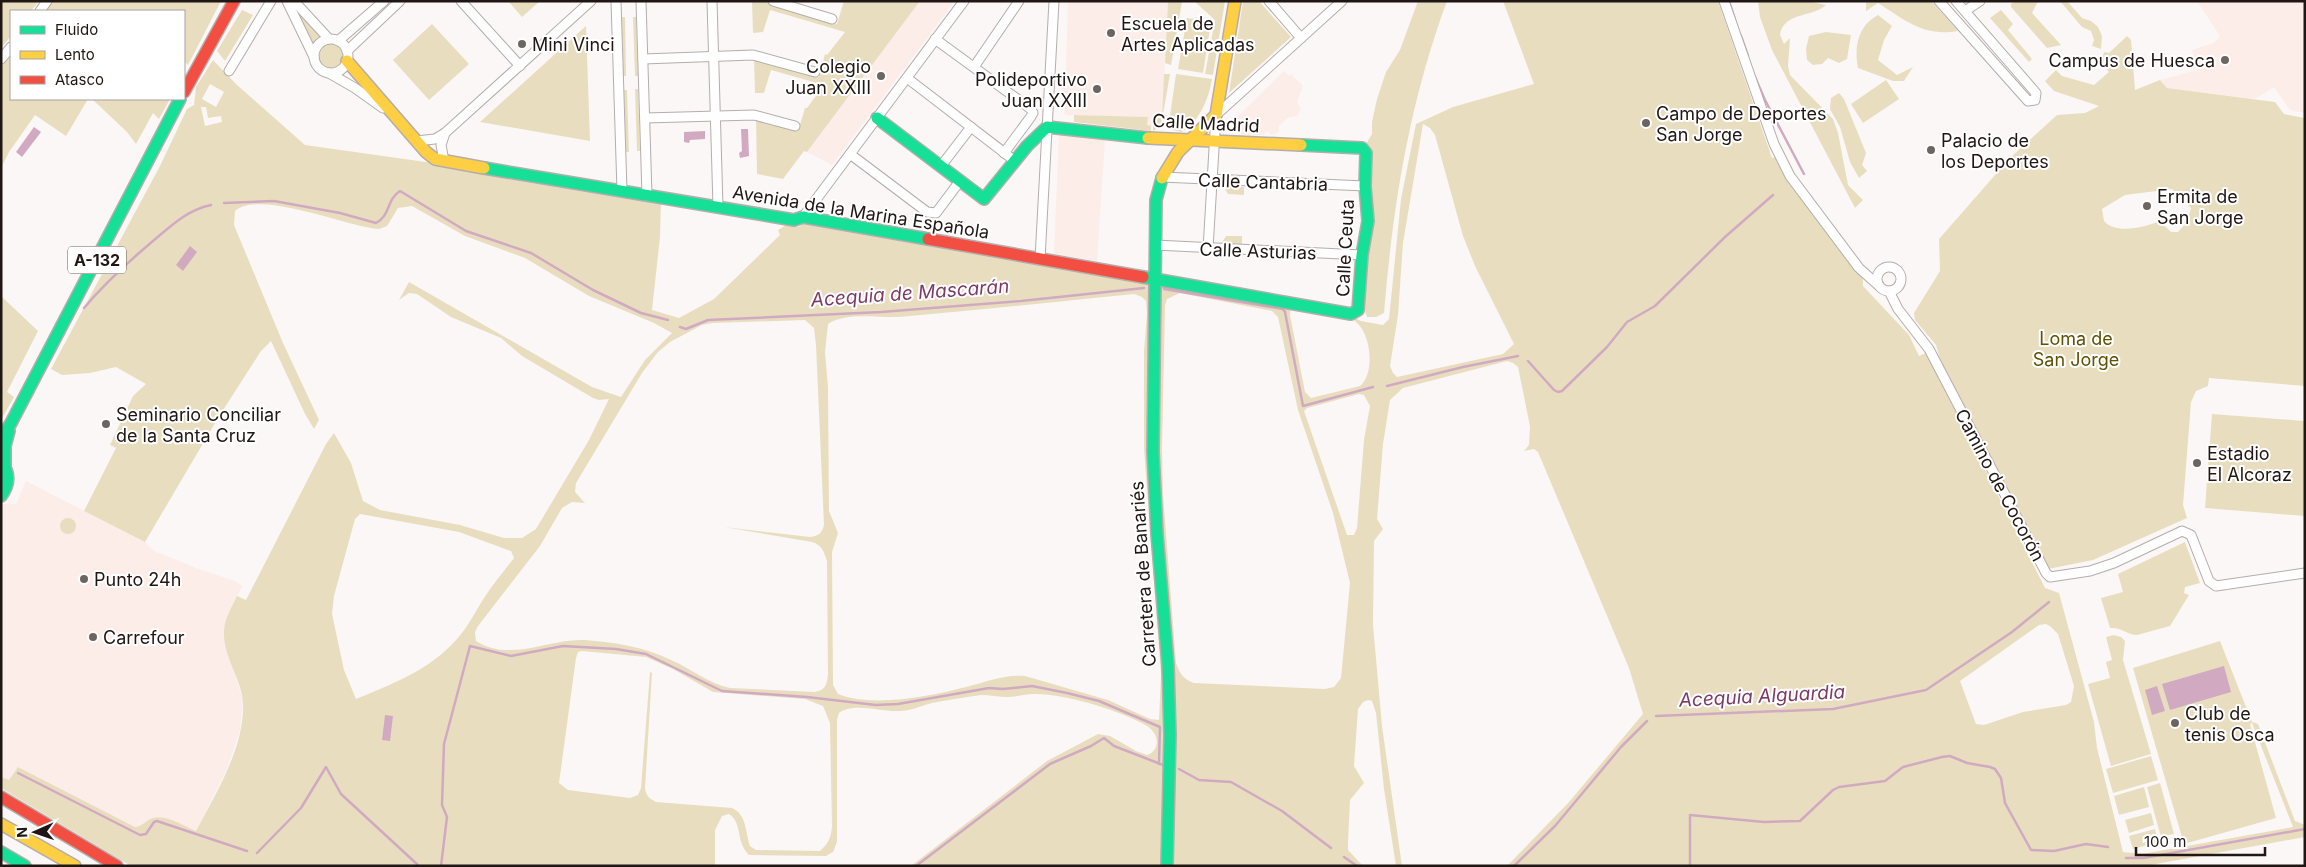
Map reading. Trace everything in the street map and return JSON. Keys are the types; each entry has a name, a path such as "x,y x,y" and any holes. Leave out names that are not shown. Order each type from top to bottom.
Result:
{"main road":[{"path":"185,90 234,1"},
{"path":"1216,115 1234,1"},
{"path":"347,56 416,141"},
{"name":"A-132","path":"1,438 11,423 179,100"},
{"name":"Carretera de Banariés","path":"1167,866 1170,735 1168,666 1157,534 1153,452 1156,200 1162,177 1172,157 1187,140 1216,115"},
{"path":"877,118 984,199 1047,127"},
{"name":"Calle Madrid","path":"1047,127 1187,140 1364,149"},
{"name":"Avenida de la Marina Española","path":"416,141 435,159 444,161 794,220 803,217 1351,314"},
{"name":"Calle Ceuta","path":"1351,314 1357,313 1359,307 1362,256 1368,221 1364,149"},
{"name":"A-132","path":"1,496 7,489 9,479 3,463 11,423"},
{"path":"1,797 116,866"},
{"path":"1,824 75,866"},
{"path":"1,852 25,866"}],"street":[{"path":"229,71 271,1"},
{"path":"287,1 319,69 367,96 400,122"},
{"path":"294,1 334,40 347,56"},
{"path":"314,59 317,46 347,35 384,1"},
{"path":"329,73 340,70 347,56 400,1"},
{"path":"461,1 520,66"},
{"path":"416,141 435,139 445,133 591,1"},
{"path":"616,1 622,191"},
{"path":"641,1 647,196"},
{"path":"712,1 718,207"},
{"path":"774,1 832,19"},
{"path":"803,217 964,1"},
{"path":"974,67 1019,1"},
{"path":"1040,259 1054,1"},
{"path":"1269,1 1301,38"},
{"path":"1208,249 1216,115 1342,1"},
{"path":"1724,1 1774,144 1784,166 1859,268 1878,285 1889,291 1896,288 1900,281 1899,273 1893,268 1885,268 1878,273 1878,285"},
{"path":"1939,1 2028,100 2035,100 2036,93 1956,1"},
{"path":"1965,11 1980,1"},
{"path":"935,39 1031,109 1033,113 1004,153"},
{"path":"1,59 10,48"},
{"path":"643,59 753,54 815,72"},
{"path":"907,78 1015,162"},
{"path":"644,118 754,115 795,126"},
{"path":"941,166 971,128"},
{"path":"444,161 440,146 445,133"},
{"path":"850,154 927,212 936,213 960,181"},
{"name":"Calle Cantabria","path":"1162,177 1365,186"},
{"name":"Calle Asturias","path":"1155,245 1362,256"},
{"name":"Camino de Cocorón","path":"1889,291 1898,309 1926,344 2046,573 2050,577 2072,575 2098,568 2182,531 2191,534 2209,581 2216,586 2305,574"}],"shaded area":[{"name":"Colegio Juan XXIII","path":"920,1 955,1 832,165 807,152"},
{"path":"1068,1 1168,1 1162,118 1157,126 1147,126 1147,117 1066,115 1064,113 1065,103 1062,103 1063,75 1066,68"},
{"path":"2197,1 2305,1 2305,113 2290,110 2274,87 2255,99 2167,88 2160,80 2197,70 2192,50 2214,43 2220,36"},
{"path":"1284,71 1289,76 1291,74 1303,86 1297,102 1301,109 1297,116 1287,118 1279,126 1279,132 1272,135 1267,131 1263,135 1254,135 1253,133 1249,137 1246,134 1243,136 1233,125 1239,119 1237,117"},
{"path":"34,127 41,132 22,157 16,152"},
{"path":"741,129 748,129 749,156 740,158 739,153 742,151"},
{"path":"705,131 705,139 690,140 689,143 684,142 684,132"},
{"path":"1059,133 1105,140 1097,261 1054,254"},
{"path":"190,246 197,252 183,271 176,265"},
{"path":"26,481 145,542 154,551 235,581 242,586 229,615 224,633 243,702 240,730 227,769 196,831 160,817 148,820 141,826 135,827 18,767 9,780 1,777 1,504 16,504"},
{"path":"2224,666 2231,692 2170,710 2162,684"},
{"path":"2157,686 2165,711 2152,715 2145,690"},
{"path":"385,715 393,716 390,741 382,740"}],"green space":[{"path":"1,1 39,1 32,10 10,10 10,37 1,48"},
{"path":"52,1 221,1 188,65 185,62 185,10 45,10"},
{"path":"508,1 540,1 522,17"},
{"path":"752,1 762,1 837,24 844,1 920,1 807,152 804,151 783,179 757,174 756,118 798,131 805,108 807,108 824,85 771,70 764,93 755,93 754,58 819,77 825,54 827,55 845,32 770,10 763,32 753,33"},
{"path":"1168,1 1182,2 1171,65 1165,63"},
{"path":"1194,1 1225,1 1213,75 1205,74 1215,20"},
{"path":"1243,1 1259,1 1291,37 1229,93"},
{"path":"1418,1 1447,1 1422,78 1405,155 1392,233 1384,313 1376,317 1367,317 1364,308 1371,153 1366,144 1372,134 1372,122 1377,99 1386,72 1400,50"},
{"path":"1503,1 1718,1 1772,158 1776,157 1863,277 1863,286 1909,335 1919,356 1926,353 2045,588 2059,593 2094,722 2097,748 2123,852 2142,854 2293,827 2252,723 2250,724 2276,818 2184,844 2133,668 2220,641 2252,722 2258,724 2295,821 2305,825 2305,837 2145,866 1507,866 1569,802 1643,714 1629,668 1538,452 1534,449 1524,451 1529,445 1530,426 1518,367 1507,361 1403,388 1390,400 1383,444 1377,519 1383,529 1374,541 1373,625 1382,726 1402,866 1396,866 1384,789 1376,713 1372,701 1368,700 1363,702 1358,709 1354,766 1364,783 1350,800 1348,843 1348,850 1363,866 911,866 1047,761 1098,734 1110,736 1147,755 1155,749 1157,741 1154,733 1147,726 1136,720 1092,704 1046,694 1007,697 981,695 932,703 903,711 852,708 839,713 837,720 837,842 833,852 826,856 749,855 742,844 736,822 729,814 722,816 715,830 715,866 131,866 1,788 1,777 9,780 18,767 135,827 158,817 169,819 196,831 228,769 239,736 242,719 242,693 224,641 224,627 227,618 237,596 246,600 326,444 334,433 351,463 363,501 380,510 460,525 504,538 522,538 536,529 589,440 609,399 599,400 593,398 522,356 501,338 451,317 417,294 409,293 399,300 409,282 592,387 621,397 645,360 672,333 654,323 589,296 525,258 465,236 412,206 398,208 387,226 379,229 283,206 247,205 235,211 234,225 283,343 319,420 314,429 305,414 271,341 261,351 218,418 145,542 84,511 116,448 110,445 133,396 146,384 116,367 90,373 62,375 51,369 160,166 187,109 194,105 196,87 213,60 236,84 305,145 433,163 661,202 660,237 652,310 679,318 714,299 780,235 778,230 788,224 798,227 808,222 1291,306 1290,315 1305,392 1311,398 1360,386 1364,381 1369,366 1369,350 1362,329 1351,316 1361,321 1383,325 1389,319 1401,199 1416,124 1453,107 1534,84","holes":["210,84 224,92 216,107 202,99","201,107 206,107 208,118 221,116 222,122 205,126","1423,124 1430,128 1435,135 1463,236 1475,266 1514,344 1503,354 1397,377 1390,366 1398,315 1403,243","1180,293 1272,311 1278,317 1298,410 1333,513 1350,583 1341,678 1334,687 1325,689 1194,683 1187,680 1181,673 1176,663 1163,494 1165,305 1167,299","1134,294 1146,301 1144,449 1161,675 1159,720 1150,719 1108,700 1025,676 1003,677 952,690 902,699 868,700 838,694 833,685 832,552 838,533 829,511 828,387 825,352 828,324 844,318 862,316 899,317","805,320 814,328 824,525 822,530 820,534 810,537 724,527 812,542 822,549 827,561 828,674 825,686 822,690 815,692 730,688 714,683 661,655 640,648 607,642 571,640 530,648 502,650 476,641 475,632 478,626 540,546 562,508 572,502 585,503 575,492 576,483 642,373 658,352 670,342 702,325","1359,394 1364,395 1370,406 1364,440 1357,528 1354,535 1347,535 1304,411 1307,408","360,514 459,532 511,551 514,558 487,593 465,630 446,650 423,668 356,699 344,670 332,614 334,596 355,519","2046,624 2051,627 2058,634 2074,686 2071,702 2066,705 2023,712 1984,725 1976,724 1960,681 2039,625","582,651 646,657 673,669 713,692 805,699 823,706 830,723 832,826 829,840 820,851 756,850 750,846 743,819 732,808 656,802 649,797 645,788 652,673 650,672 641,788 638,795 630,798 568,790 559,783 576,658 578,652"]},
{"path":"1758,1 1807,1 1826,5 1821,9 1787,22 1782,28 1780,35 1784,44 1790,38 1788,66 1790,75 1833,119 1838,133 1848,185 1863,200 1855,208 1772,50 1760,17"},
{"path":"1866,1 1931,1 1958,31 1935,32 1915,26 1878,3 1866,11"},
{"path":"2015,1 2044,1 2037,3 2032,13 2061,45 2047,48 2011,7 2011,4"},
{"path":"2060,1 2067,1 2082,18 2091,21 2098,27 2102,36 2101,49 2092,46 2094,40 2091,31 2082,27"},
{"path":"291,3 322,36 312,46"},
{"path":"242,10 253,15 225,61 217,51"},
{"path":"2001,10 2013,24 2008,30 2032,59 2029,62 1990,18"},
{"path":"1878,15 1892,26 1884,40 1878,60 1897,75 1913,67 1904,81 1893,81 1858,68 1857,44 1859,37 1866,25"},
{"path":"622,17 625,17 626,76 623,76"},
{"path":"633,17 636,17 638,76 635,76"},
{"path":"1187,18 1211,22 1203,73 1178,69"},
{"path":"432,24 469,64 429,100 393,60"},
{"path":"586,26 590,141 480,122"},
{"path":"1826,32 1851,35 1847,59 1839,63 1828,58 1822,64 1813,65 1807,60 1806,49 1809,36"},
{"name":"Loma de San Jorge","path":"2127,36 2131,40 2135,90 2160,80 2167,88 2275,102 2284,114 2305,118 2305,386 2209,378 2208,386 2196,391 2191,402 2183,505 2187,518 2093,560 2048,569 1940,359 1936,345 1915,320 1914,313 1940,271 1939,239 2010,158 2057,115 2085,113 2099,106 2054,91 2045,81 2056,70 2062,76 2094,85 2109,72 2101,63 2104,52 2109,53","holes":["2172,189 2191,208 2187,222 2178,232 2171,232 2160,221 2139,227 2116,228 2104,221 2102,209 2125,195"]},
{"path":"331,43 340,47 344,56 340,65 331,69 322,65 318,56 322,47"},
{"path":"10,54 10,100 87,100 66,136 35,115 9,152 1,168 1,65"},
{"path":"1164,74 1170,74 1161,126 1153,131 1153,126 1157,126 1157,118 1162,118"},
{"path":"1176,74 1212,79 1208,94 1198,116 1193,123 1181,132 1173,130 1169,123"},
{"path":"1886,80 1899,99 1863,123 1851,104"},
{"path":"635,89 638,89 640,151 637,151"},
{"path":"624,90 627,90 629,152 626,152"},
{"path":"1839,93 1844,99 1866,153 1862,165 1867,171 1859,178 1850,162 1840,127 1830,109 1831,98"},
{"path":"93,100 169,100 159,119 153,113 136,144 127,132"},
{"path":"1074,115 1148,117 1147,125 1151,126 1151,131 1074,122"},
{"path":"1223,186 1244,187 1244,195 1228,194"},
{"path":"1226,236 1242,236 1242,244 1221,244"},
{"path":"1,296 38,331 7,392 14,397 1,420"},
{"path":"2212,414 2305,421 2305,516 2205,508"},
{"path":"65,518 71,518 76,523 74,532 65,534 60,529 60,523"},
{"path":"2185,542 2200,583 2185,587 2184,593 2189,595 2170,626 2137,635 2110,628 2101,598 2123,592 2118,574"},
{"path":"2114,635 2121,637 2125,641 2123,660 2151,754 2111,766 2088,684 2110,678 2106,662 2112,660 2106,637"},
{"path":"2151,756 2158,780 2113,793 2106,769"},
{"path":"2160,783 2174,834 2161,837 2147,787"},
{"path":"2144,787 2149,807 2119,815 2114,796"},
{"path":"2151,813 2154,825 2129,833 2125,820"},
{"path":"2155,829 2158,842 2133,849 2129,836"}],"waterway":[{"name":"Acequia de Mascarán","path":"1729,1 1735,20"},
{"name":"Acequia de Mascarán","path":"1741,36 1748,56"},
{"name":"Acequia de Mascarán","path":"1755,77 1804,174"},
{"name":"Acequia de Mascarán","path":"224,203 274,201 340,213 376,223 381,220 392,199 400,191 466,231 531,253 593,290 641,313 668,320"},
{"name":"Acequia de Mascarán","path":"1528,361 1554,390 1562,391 1607,347 1627,322 1655,306 1725,237 1773,195"},
{"name":"Acequia de Mascarán","path":"84,308 117,273 173,224 194,211 211,205"},
{"name":"Acequia de Mascarán","path":"680,327 686,329 708,320 881,312 1021,301 1144,288"},
{"name":"Acequia de Mascarán","path":"1164,289 1283,309 1303,406 1373,387"},
{"name":"Acequia de Mascarán","path":"1387,386 1463,367 1518,356"},
{"name":"Acequia Alguardia","path":"1656,716 1833,709 1926,690 2012,632 2049,602"},
{"name":"Acequia de Mascarán","path":"441,866 447,817 442,805 444,744 470,646 511,656 563,646 616,649 646,654 722,691 807,697 876,705 898,704 989,688 1003,689 1032,686 1099,701 1160,727 1159,764"},
{"name":"Acequia Alguardia","path":"1514,866 1555,826 1621,747 1647,721"},
{"name":"Acequia Alguardia","path":"916,866 1050,764 1091,746 1104,738 1114,746 1163,765"},
{"path":"1690,866 1690,815 1764,822 1800,821 1833,790 1839,787 1885,781 1903,767 1950,756 1967,763 1995,769 2001,778 2005,803 2031,850 2054,851 2086,844 2108,847"},
{"name":"Acequia de Mascarán","path":"257,853 301,808 326,767 341,794 419,866"},
{"name":"Acequia Alguardia","path":"1179,769 1199,780 1231,782 1282,811 1331,848"},
{"name":"Acequia de Mascarán","path":"18,773 140,835 146,834 154,822 157,821 247,851"},
{"path":"2126,858 2144,858 2305,829"},
{"name":"Acequia Alguardia","path":"1344,857 1357,866"}],"traffic: fast":[{"path":"1,438 11,423 179,100"},
{"path":"877,118 984,199 1027,146 1047,127 1148,138"},
{"path":"1143,277 1351,314 1358,310 1362,255 1368,221 1365,186 1366,153 1362,148 1301,145"},
{"path":"484,168 794,220 803,217 928,239"},
{"path":"1162,178 1156,200 1153,452 1157,534 1168,665 1170,735 1167,866"},
{"path":"5,465 5,446 9,431"},
{"path":"1,461 8,478 1,496"},
{"path":"1,852 25,866"}],"traffic: slow":[{"path":"1162,178 1178,152 1216,115 1235,1"},
{"path":"347,61 426,152 435,159 484,168"},
{"path":"1148,138 1301,145"},
{"path":"1,824 75,866"}],"traffic: jam":[{"path":"185,90 234,1"},
{"path":"928,239 1143,277"},
{"path":"1,797 117,866"}],"place":[{"name":"Escuela de Artes Aplicadas","path":"1111,33"},
{"name":"Mini Vinci","path":"522,44"},
{"name":"Campus de Huesca","path":"2225,60"},
{"name":"Colegio Juan XXIII","path":"881,76"},
{"name":"Polideportivo Juan XXIII","path":"1097,89"},
{"name":"Campo de Deportes San Jorge","path":"1646,123"},
{"name":"Palacio de los Deportes","path":"1931,150"},
{"name":"Ermita de San Jorge","path":"2147,206"},
{"name":"Seminario Conciliar de la Santa Cruz","path":"106,424"},
{"name":"Estadio El Alcoraz","path":"2197,463"},
{"name":"Punto 24h","path":"84,579"},
{"name":"Carrefour","path":"93,637"},
{"name":"Club de tenis Osca","path":"2175,723"}]}
